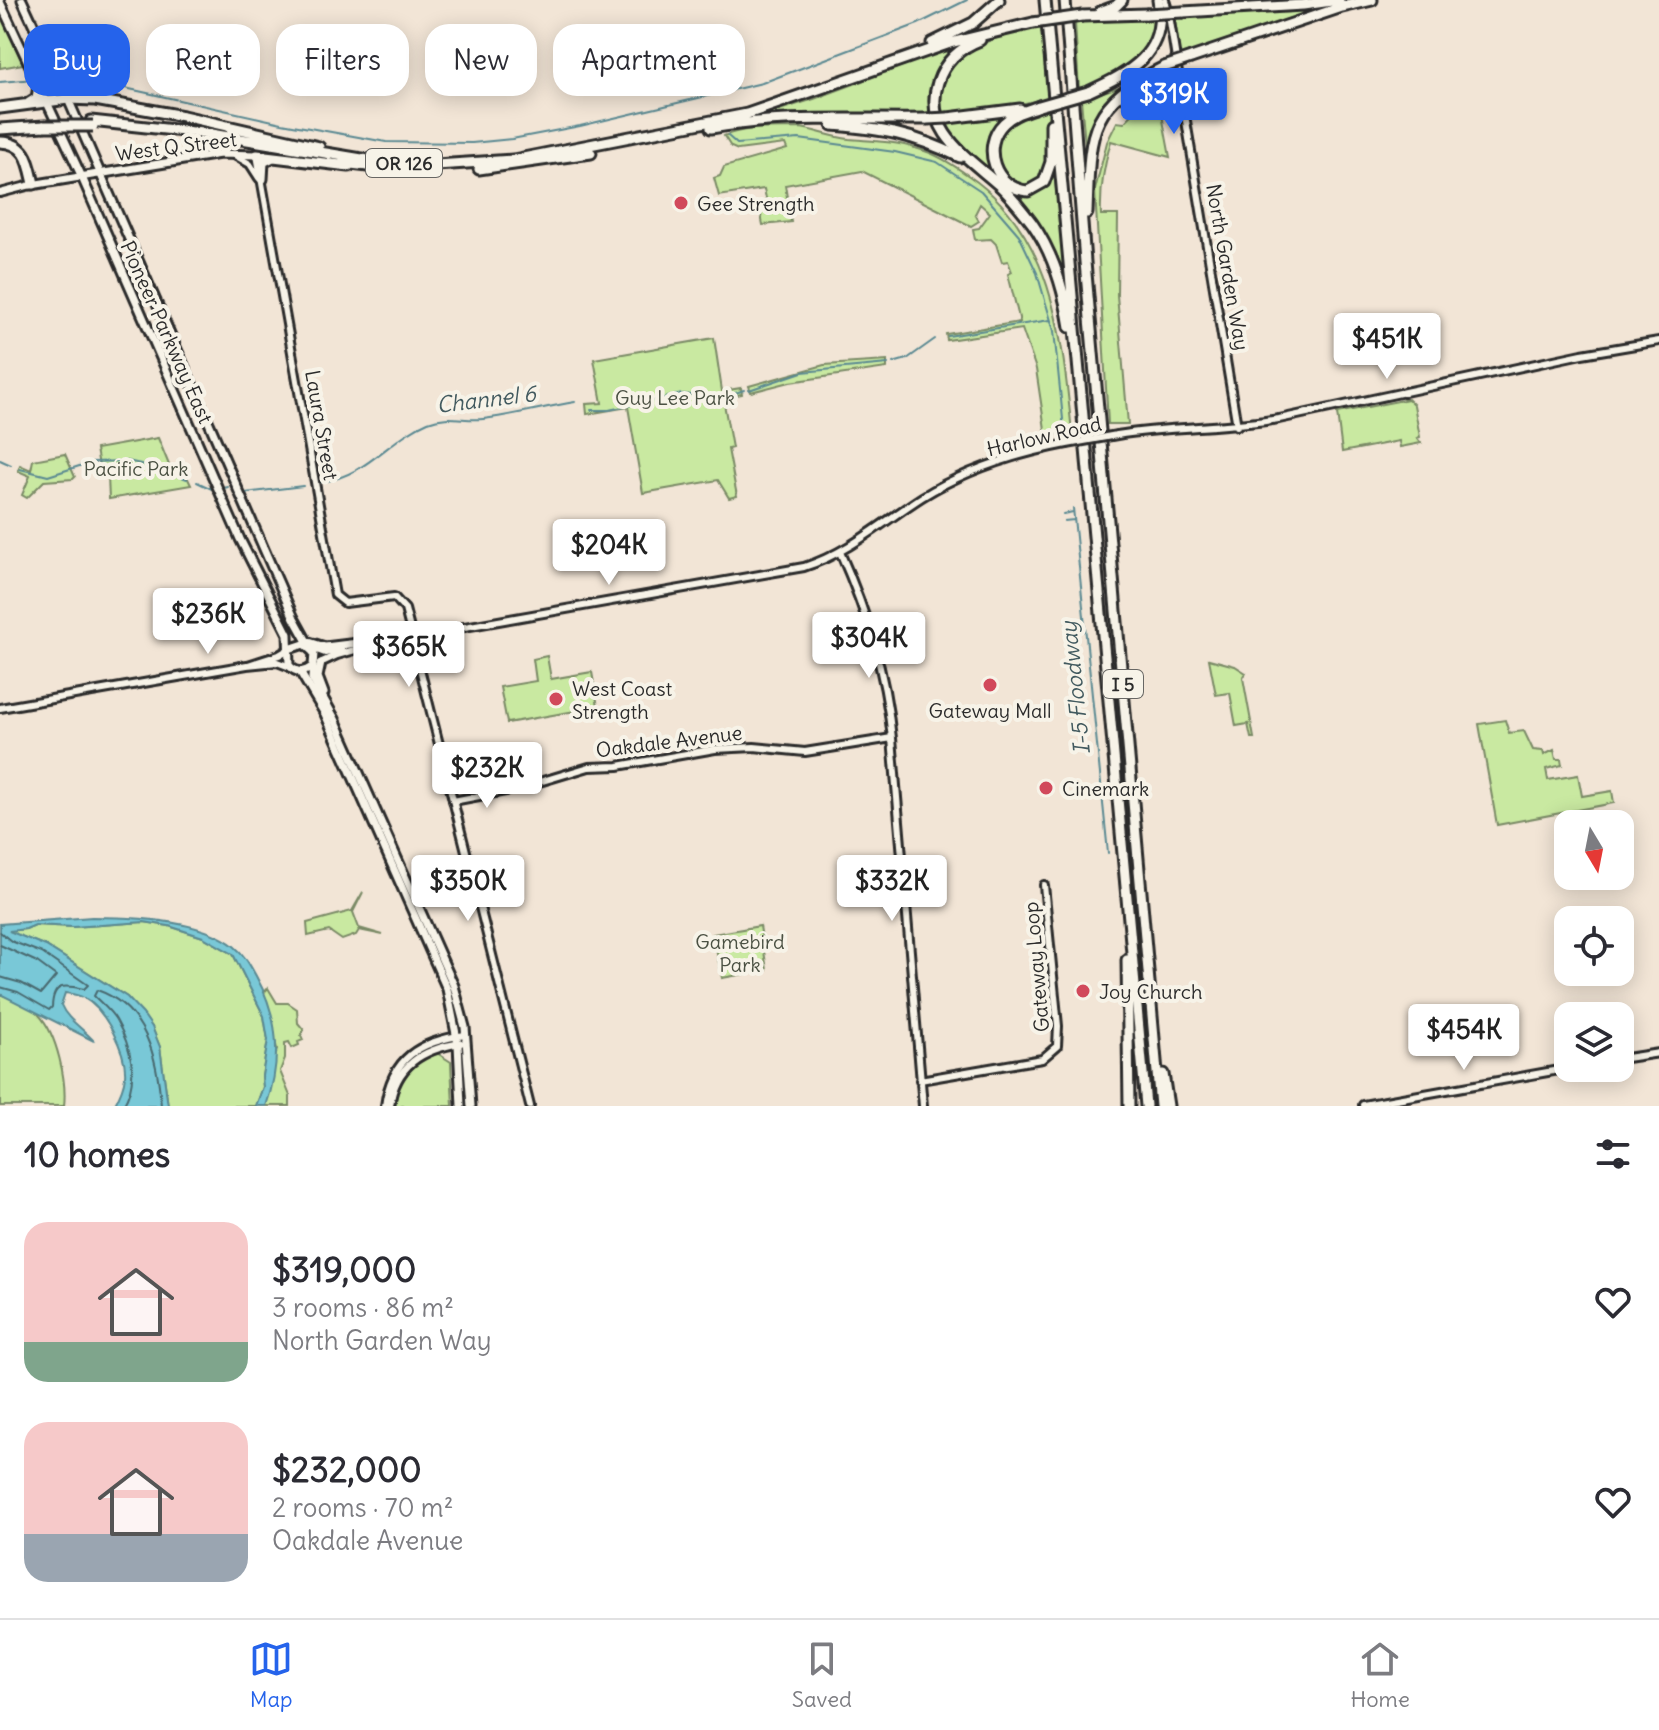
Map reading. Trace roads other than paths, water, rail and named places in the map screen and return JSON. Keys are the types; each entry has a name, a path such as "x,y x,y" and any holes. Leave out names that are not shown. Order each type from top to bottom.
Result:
{"highway":[{"path":"865,73 958,32 984,15 999,0"},
{"name":"I 5","path":"1045,0 1146,1106"},
{"name":"I 5","path":"1067,0 1085,262 1160,1106"},
{"path":"1083,409 1066,306 1050,254 1017,203 953,146 939,124 935,96 940,75 949,59 972,43 1033,23 1111,9 1122,0"},
{"path":"1088,92 1129,72 1145,58 1158,31 1158,0"},
{"path":"1082,16 1303,5 1339,0"},
{"path":"1051,69 1050,169 1040,186 1022,191 1009,185 996,170 992,152 1000,128 1010,118 1039,106 1088,92 1342,7 1372,0"},
{"name":"OR 126","path":"0,127 92,124 165,128 380,162 470,164 565,151 747,114 959,40 1033,23"},
{"path":"1085,262 1089,165 1095,129 1117,95 1164,67"},
{"path":"26,105 37,96"},
{"path":"0,108 68,99 131,105 380,162"},
{"name":"OR 126","path":"92,124 217,141 359,166 436,170 514,166 715,127 765,121 948,118 1039,106"},
{"path":"765,121 856,126 902,133 926,140 973,164"},
{"path":"0,142 17,144 26,153 33,184"},
{"path":"257,155 359,166"},
{"path":"263,183 263,162 273,157"},
{"path":"1126,1106 1128,917"},
{"path":"1154,1027 1168,1106"}],"main road":[{"path":"22,0 315,656 328,706 454,986 471,1106"},
{"name":"Pioneer Parkway East","path":"0,2 24,56"},
{"name":"Pioneer Parkway East","path":"45,96 240,539 288,634 290,667"},
{"name":"West Q Street","path":"33,184 229,153 257,155"},
{"path":"58,180 70,169 72,157"},
{"path":"289,649 299,644 325,647 366,642"},
{"path":"299,672 316,665"},
{"path":"290,667 299,672 325,714 447,989 462,1039 461,1106"}],"street":[{"name":"North Garden Way","path":"1169,15 1237,426"},
{"path":"229,153 250,164 263,183"},
{"name":"Laura Street","path":"257,155 335,595 345,603 394,597 405,609 412,636"},
{"path":"0,191 33,184"},
{"name":"Harlow Road","path":"391,640 813,564 840,552 925,495 976,469 1008,457 1155,429 1237,426 1581,354 1659,341"},
{"path":"840,552 864,607 886,687 923,1106"},
{"path":"412,636 530,1106"},
{"path":"366,642 385,638 391,640"},
{"path":"316,665 352,650 391,640"},
{"path":"247,665 289,649"},
{"path":"0,708 247,665 277,662 290,667"},
{"name":"Oakdale Avenue","path":"453,801 516,789 589,767 618,766 715,749 754,747 805,752 892,738"},
{"name":"Gateway Loop","path":"920,1080 1042,1059 1057,1046 1058,1026 1044,885"},
{"path":"388,1106 387,1088 406,1057 421,1046 462,1039"},
{"path":"1634,1057 1659,1053"},
{"path":"1363,1105 1554,1071"}],"water":[{"path":"92,917 146,919 186,925 220,937 241,953 264,992 276,1040 274,1072 266,1106 256,1106 263,1087 268,1040 264,1016 233,954 203,937 144,922 73,927 35,925 9,931 46,946 127,997 143,1014 160,1047 168,1106 114,1106 121,1092 125,1066 107,1021 84,998 65,993 61,1005 71,1020 94,1041 0,994 0,924"}],"waterway":[{"path":"130,89 282,123 386,142 472,143 512,139 762,83 918,24 967,0"},
{"path":"0,82 24,80"},
{"name":"I-5 Floodway","path":"728,136 737,144 799,139 895,152 937,162 981,191 1019,235 1037,273 1054,331 1064,429"},
{"name":"Channel 6","path":"948,336 1050,320"},
{"name":"Channel 6","path":"893,363 907,359 935,339"},
{"name":"Channel 6","path":"749,390 802,372 888,364"},
{"name":"Channel 6","path":"591,410 609,410 682,394 721,398 744,390"},
{"name":"Channel 6","path":"321,482 365,465 428,422 449,418 483,419 575,402"},
{"name":"Channel 6","path":"0,460 11,465"},
{"name":"Channel 6","path":"20,469 48,476 92,462 125,461"},
{"name":"Channel 6","path":"127,461 187,479"},
{"name":"Channel 6","path":"197,482 214,490"},
{"name":"Channel 6","path":"245,493 303,486"},
{"name":"Channel 6","path":"224,488 228,487"},
{"name":"I-5 Floodway","path":"1073,508 1108,853"},
{"name":"I-5 Floodway","path":"1063,514 1073,512"},
{"name":"I-5 Floodway","path":"1064,521 1074,520"}],"place":[{"name":"Gee Strength","path":"681,203"},
{"name":"Gateway Mall","path":"990,685"},
{"name":"West Coast Strength","path":"556,699"},
{"name":"Cinemark","path":"1046,788"},
{"name":"Joy Church","path":"1083,991"}],"park label":[{"name":"Guy Lee Park","path":"675,397"},
{"name":"Pacific Park","path":"136,468"},
{"name":"Gamebird Park","path":"740,952"}]}
